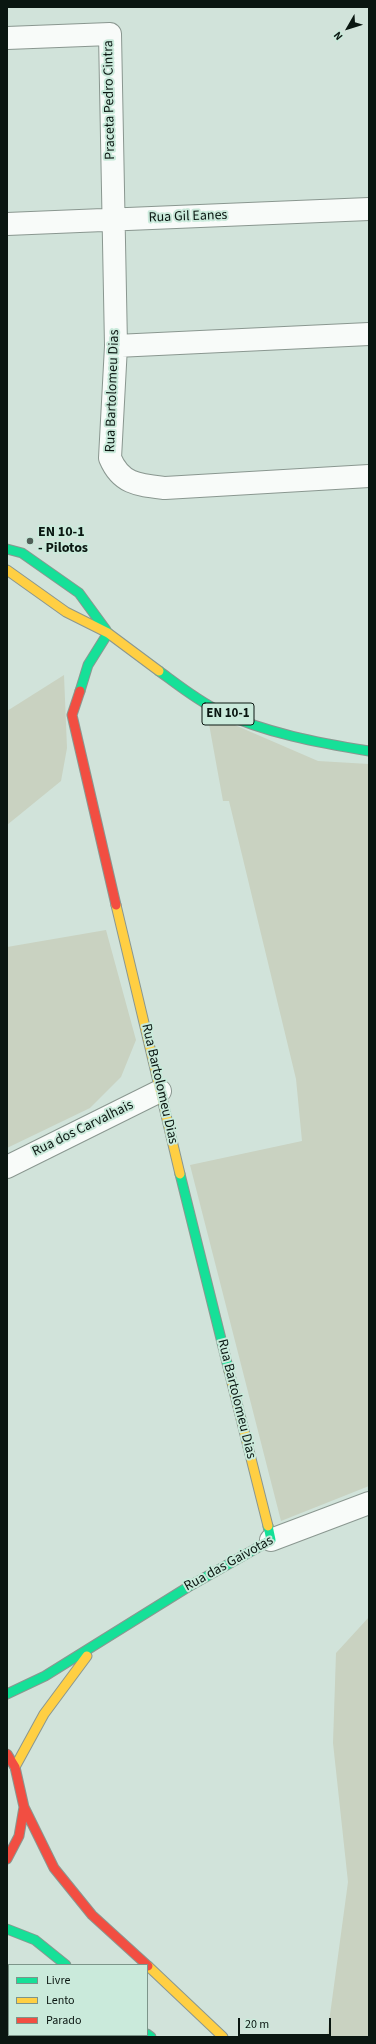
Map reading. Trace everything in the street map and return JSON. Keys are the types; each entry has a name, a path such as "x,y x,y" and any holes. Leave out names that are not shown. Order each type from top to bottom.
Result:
{"street":[{"name":"Praceta Pedro Cintra","path":"7,38 110,34 113,220"},
{"name":"Rua Gil Eanes","path":"7,224 369,209"},
{"name":"Rua Bartolomeu Dias","path":"113,220 116,346 110,458 115,470 127,480 141,485 165,488 369,476"},
{"path":"116,346 369,334"},
{"name":"EN 10-1","path":"7,549 22,553 79,593 108,633"},
{"name":"EN 10-1","path":"7,570 66,612 108,633 174,682 219,710 268,729 336,746 369,750"},
{"name":"Rua Bartolomeu Dias","path":"108,633 88,665 72,715 160,1091 271,1540"},
{"name":"Rua dos Carvalhais","path":"7,1167 160,1091"},
{"name":"Rua das Gaivotas","path":"98,1644 188,1587 271,1540 369,1503"},
{"path":"7,1694 26,1686 98,1644"},
{"path":"16,1767 44,1714 84,1659 98,1644"},
{"path":"7,1754 16,1767 24,1807 54,1868 92,1915 145,1964"},
{"path":"7,1859 19,1836 24,1807"},
{"path":"7,1929 35,1940 65,1964"},
{"path":"148,1967 223,2037"}],"green space":[{"path":"64,675 67,748 61,781 7,825 7,711"},
{"path":"207,713 318,761 369,764 369,1486 281,1521 190,1165 302,1141 296,1079 229,801 223,801"},
{"path":"106,930 136,1040 121,1077 90,1108 7,1148 7,947"},
{"path":"369,1617 369,2037 327,2037 348,1882 333,1743 336,1653"},
{"path":"8,2013 8,2036 51,2037 7,2037"}],"traffic: fast":[{"path":"7,549 22,553 79,593 106,630"},
{"path":"80,691 88,665 108,633"},
{"path":"159,671 203,702 237,719 292,736 369,751"},
{"path":"180,1174 229,1371"},
{"path":"7,1694 45,1676 188,1587 271,1540 268,1526"},
{"path":"7,1929 35,1940 65,1964"}],"traffic: slow":[{"path":"7,570 66,612 108,633 159,671"},
{"path":"116,905 180,1174"},
{"path":"229,1371 268,1526"},
{"path":"15,1767 44,1714 87,1656"},
{"path":"148,1966 223,2037"}],"traffic: jam":[{"path":"80,691 72,715 116,905"},
{"path":"7,1754 15,1767 24,1807 54,1868 92,1915 146,1964"},
{"path":"7,1859 19,1836 24,1807"}],"place":[{"name":"EN 10-1 - Pilotos","path":"30,541"}]}
